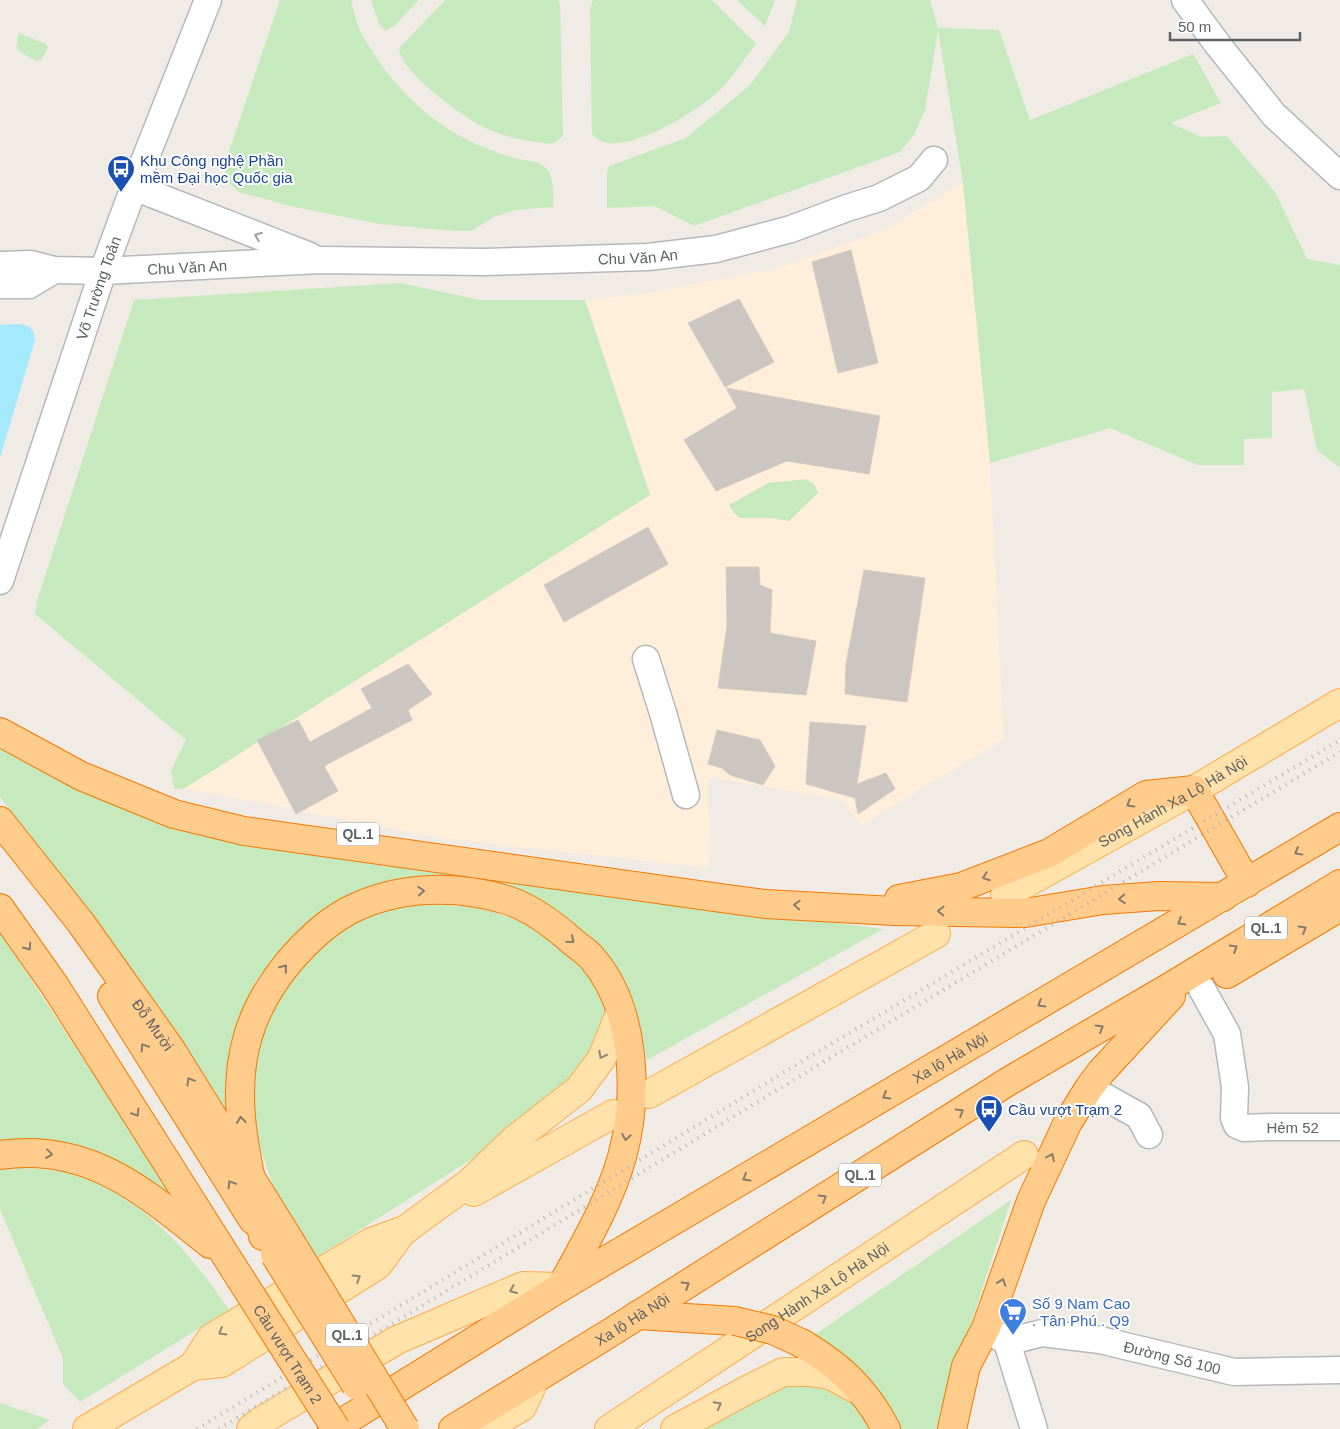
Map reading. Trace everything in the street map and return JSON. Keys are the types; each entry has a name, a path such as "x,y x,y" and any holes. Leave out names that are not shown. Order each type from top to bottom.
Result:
{"highway":[{"name":"QL.1","path":"0,718 86,764 130,785 178,804 242,818 316,830 579,865 700,878 728,899"},
{"name":"QL.1","path":"0,732 81,776 174,814 244,831 765,904 894,911 1025,913 1103,900 1159,896 1223,897"},
{"path":"845,908 961,887 1049,853 1146,795 1194,790 1247,883"},
{"name":"Đỗ Mười","path":"0,820 81,924 170,1048 252,1182 276,1244"},
{"name":"Xa lộ Hà Nội","path":"332,1429 561,1287 1340,827"},
{"name":"Đỗ Mười","path":"0,839 103,981 276,1244"},
{"name":"Xa lộ Hà Nội","path":"1197,981 1340,884"},
{"name":"QL.1","path":"252,1182 243,1139 240,1108 243,1056 250,1030 266,993 310,938 346,912 369,902 410,891 462,891 508,900 548,921 592,958 608,983 621,1010 628,1039 631,1071 630,1115 622,1156 614,1182 600,1215 561,1287"},
{"name":"Xa lộ Hà Nội","path":"453,1429 638,1316 1008,1081 1340,907"},
{"path":"0,908 55,986 230,1274"},
{"path":"1008,1081 1047,1080 1148,1020 1197,981"},
{"path":"966,1429 979,1370 997,1335 1031,1202 1068,1122 1089,1088 1148,1020"},
{"path":"0,1155 41,1153 64,1156 88,1162 112,1174 136,1188 185,1224 230,1274"},
{"name":"QL.1","path":"276,1244 384,1429"},
{"name":"QL.1","path":"276,1244 405,1429"},
{"name":"Cầu vượt Trạm 2","path":"230,1274 315,1429"},
{"name":"Cầu vượt Trạm 2","path":"230,1274 336,1429"},
{"path":"638,1316 735,1321 773,1330 803,1344 840,1368 862,1392 877,1412 886,1429"},
{"path":"952,1429 966,1366 997,1335"}],"main road":[{"name":"Song Hành Xa Lộ Hà Nội","path":"1005,895 1194,790 1340,703"},
{"path":"649,1094 936,934"},
{"path":"87,1429 193,1366 222,1363 378,1265 402,1232 469,1182 514,1140 579,1090 602,1058 621,1010"},
{"path":"402,1232 613,1114"},
{"name":"Song Hành Xa Lộ Hà Nội","path":"609,1429 1024,1155"},
{"path":"251,1429 268,1416 397,1340 524,1286 561,1287"},
{"path":"675,1429 783,1372 808,1372 830,1376 862,1392"},
{"path":"484,1429 522,1407 534,1379"}],"street":[{"name":"Võ Trường Toản","path":"0,581 103,271 208,0"},
{"path":"1185,0 1274,115 1340,176"},
{"name":"Chu Văn An","path":"0,265 31,264 54,270 103,271 320,260 484,262 648,257 716,249 791,230 879,198 919,178 934,160"},
{"name":"Chu Văn An","path":"134,187 320,260"},
{"path":"0,286 29,285 54,270"},
{"path":"646,659 686,795"},
{"name":"Hẻm 52","path":"1197,981 1227,1034 1235,1088 1234,1118 1237,1124 1244,1128 1269,1126 1340,1127"},
{"path":"1089,1088 1139,1116 1149,1135"},
{"name":"Đường Số 100","path":"997,1335 1042,1333 1100,1340 1234,1372 1340,1370"},
{"path":"997,1335 1034,1429"}],"shaded area":[{"path":"963,182 990,463 1004,739 861,825 841,800 708,777 709,868 439,838 185,788 650,495 585,300 658,291 775,269 885,230"}],"green space":[{"path":"280,0 351,0 357,23 363,36 400,88 415,103 449,130 506,156 533,161 545,167 552,181 553,207 515,210 494,217 471,231 454,231 380,224 290,206 239,192 225,179 225,163"},
{"path":"371,0 419,0 394,26 386,31 379,24"},
{"path":"445,0 558,0 560,3 563,136 556,142 547,144 522,140 483,127 433,92 409,68 402,58 399,48"},
{"path":"593,0 712,0 756,44 723,87 684,117 666,127 630,141 614,143 601,141 592,134 590,8"},
{"path":"737,0 775,0 765,26"},
{"path":"797,0 930,0 938,28 999,30 1030,120 1193,54 1221,103 1171,123 1201,137 1227,136 1275,192 1307,259 1340,265 1340,468 1317,450 1304,389 1272,392 1272,438 1244,439 1244,465 1198,465 1110,428 990,463 963,182 938,30 925,110 914,135 900,152 694,226 655,206 607,208 607,173 609,166 686,138 750,85 789,32"},
{"path":"19,33 46,44 48,48 41,60 36,61 19,51 16,47"},
{"path":"401,283 480,300 585,300 650,495 185,788 174,789 171,770 186,740 35,614 37,601 134,300"},
{"path":"806,479 814,484 818,493 789,521 771,518 740,518 729,505 768,483"},
{"path":"0,742 94,793 693,905 883,929 647,1060 638,1018 629,996 587,936 573,923 550,908 473,884 299,932 227,1125 123,962 50,861 0,797"},
{"path":"425,905 478,908 514,919 542,934 578,963 593,984 606,1013 581,1076 510,1135 312,1260 279,1203 256,1135 251,1107 253,1077 265,1022 278,995 327,939 369,916 395,908"},
{"path":"0,933 143,1149 178,1207 0,1147"},
{"path":"28,1168 68,1173 109,1189 130,1202 150,1217 185,1252 229,1310 80,1402 63,1384 63,1358 0,1209 0,1169"},
{"path":"1011,1200 966,1339 945,1429 898,1429 813,1336"},
{"path":"790,1374 849,1396 871,1429 690,1429"},
{"path":"0,1403 50,1420 36,1429 0,1429"}],"water":[{"path":"18,324 30,328 35,340 0,458 0,325"}],"building":[{"path":"851,250 878,363 838,373 812,262"},
{"path":"739,299 774,362 725,387 688,323"},
{"path":"726,388 880,416 869,474 787,461 716,491 684,440 737,408"},
{"path":"648,527 668,564 564,622 544,585"},
{"path":"726,567 759,567 760,585 772,590 770,633 816,641 806,695 718,688 727,625"},
{"path":"864,570 925,578 907,702 845,694 846,664"},
{"path":"408,664 432,694 408,710 412,720 324,766 338,791 296,814 257,740 298,720 310,742 372,708 361,689"},
{"path":"810,722 866,726 857,784 886,773 895,789 858,814 855,798 806,784"},
{"path":"717,730 760,740 775,766 763,785 730,775 722,768 708,764"}],"railway":[{"path":"197,1429 811,1056 1340,740"},
{"path":"219,1429 815,1067 1340,752"}],"place":[{"name":"Khu Công nghệ Phần mềm Đại học Quốc gia","path":"121,193"},
{"name":"Cầu vượt Trạm 2","path":"989,1133"},
{"name":"Số 9 Nam Cao . Tân Phú . Q9","path":"1013,1336"}]}
